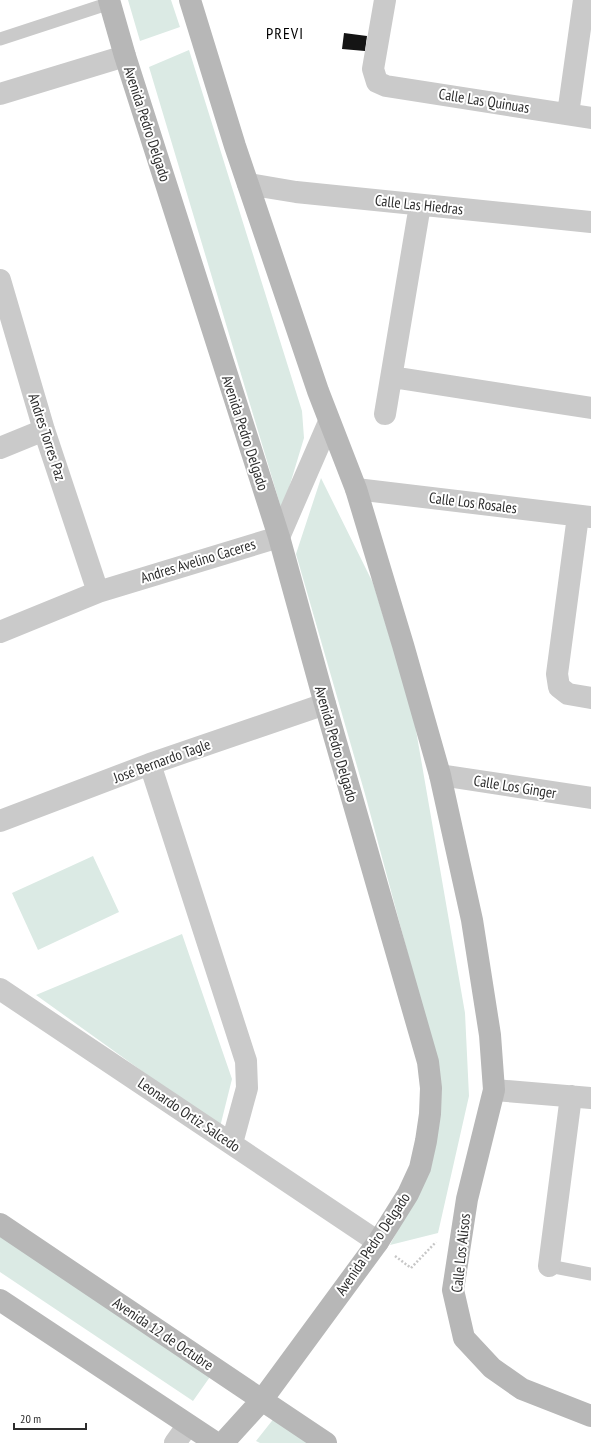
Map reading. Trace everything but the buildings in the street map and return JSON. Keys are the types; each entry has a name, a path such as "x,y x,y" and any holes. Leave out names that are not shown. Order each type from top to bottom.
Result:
{"street":[{"path":"190,0 248,184 328,422 356,489 440,775 472,920 490,1036 494,1090 581,1097 549,1266"},
{"name":"Calle Las Quinuas","path":"385,0 373,69 377,82 386,86 591,118"},
{"path":"568,114 584,0"},
{"name":"Avenida Pedro Delgado","path":"109,2 278,537 428,1062 431,1088 430,1114 426,1141 420,1168 408,1194 378,1242 262,1400 223,1443"},
{"path":"0,94 125,56"},
{"name":"Calle Las Hiedras","path":"248,184 296,192 591,222"},
{"path":"386,414 420,205"},
{"name":"Andres Torres Paz","path":"0,280 44,430 98,592"},
{"path":"392,377 591,408"},
{"path":"278,537 328,422"},
{"path":"0,448 44,430"},
{"name":"Calle Los Rosales","path":"356,489 585,517"},
{"path":"585,517 557,674 558,687 568,694 591,698"},
{"name":"Andres Avelino Caceres","path":"0,632 98,592 278,537"},
{"name":"José Bernardo Tagle","path":"0,821 150,764 325,704"},
{"path":"150,764 246,1061 247,1088 232,1143"},
{"name":"Calle Los Ginger","path":"440,775 591,798"},
{"name":"Leonardo Ortiz Salcedo","path":"0,989 378,1242"},
{"name":"Calle Los Alisos","path":"494,1090 467,1198 453,1290 464,1338 492,1368 522,1389 591,1416"},
{"name":"Avenida 12 de Octubre","path":"0,1224 326,1443"},
{"path":"0,1300 216,1443"},
{"path":"175,1443 188,1425"}],"lane":[{"path":"0,39 109,2"},
{"path":"549,1266 591,1274"}],"path":[{"path":"378,1242 411,1268 444,1233 462,1229"}],"shaded area":[{"path":"128,0 171,0 180,27 140,41"},
{"path":"189,50 302,411 304,438 282,511 149,67"},
{"path":"321,478 373,583 413,713 465,1013 469,1096 438,1233 390,1245 432,1163 439,1070 365,794 296,554"},
{"path":"93,856 119,912 38,950 12,893"},
{"path":"182,934 232,1079 220,1127 36,995"},
{"path":"0,1229 212,1374 193,1401 0,1272"},
{"path":"275,1417 313,1443 260,1443 256,1441"}],"district":[{"name":"PREVI","path":"285,33"}]}
